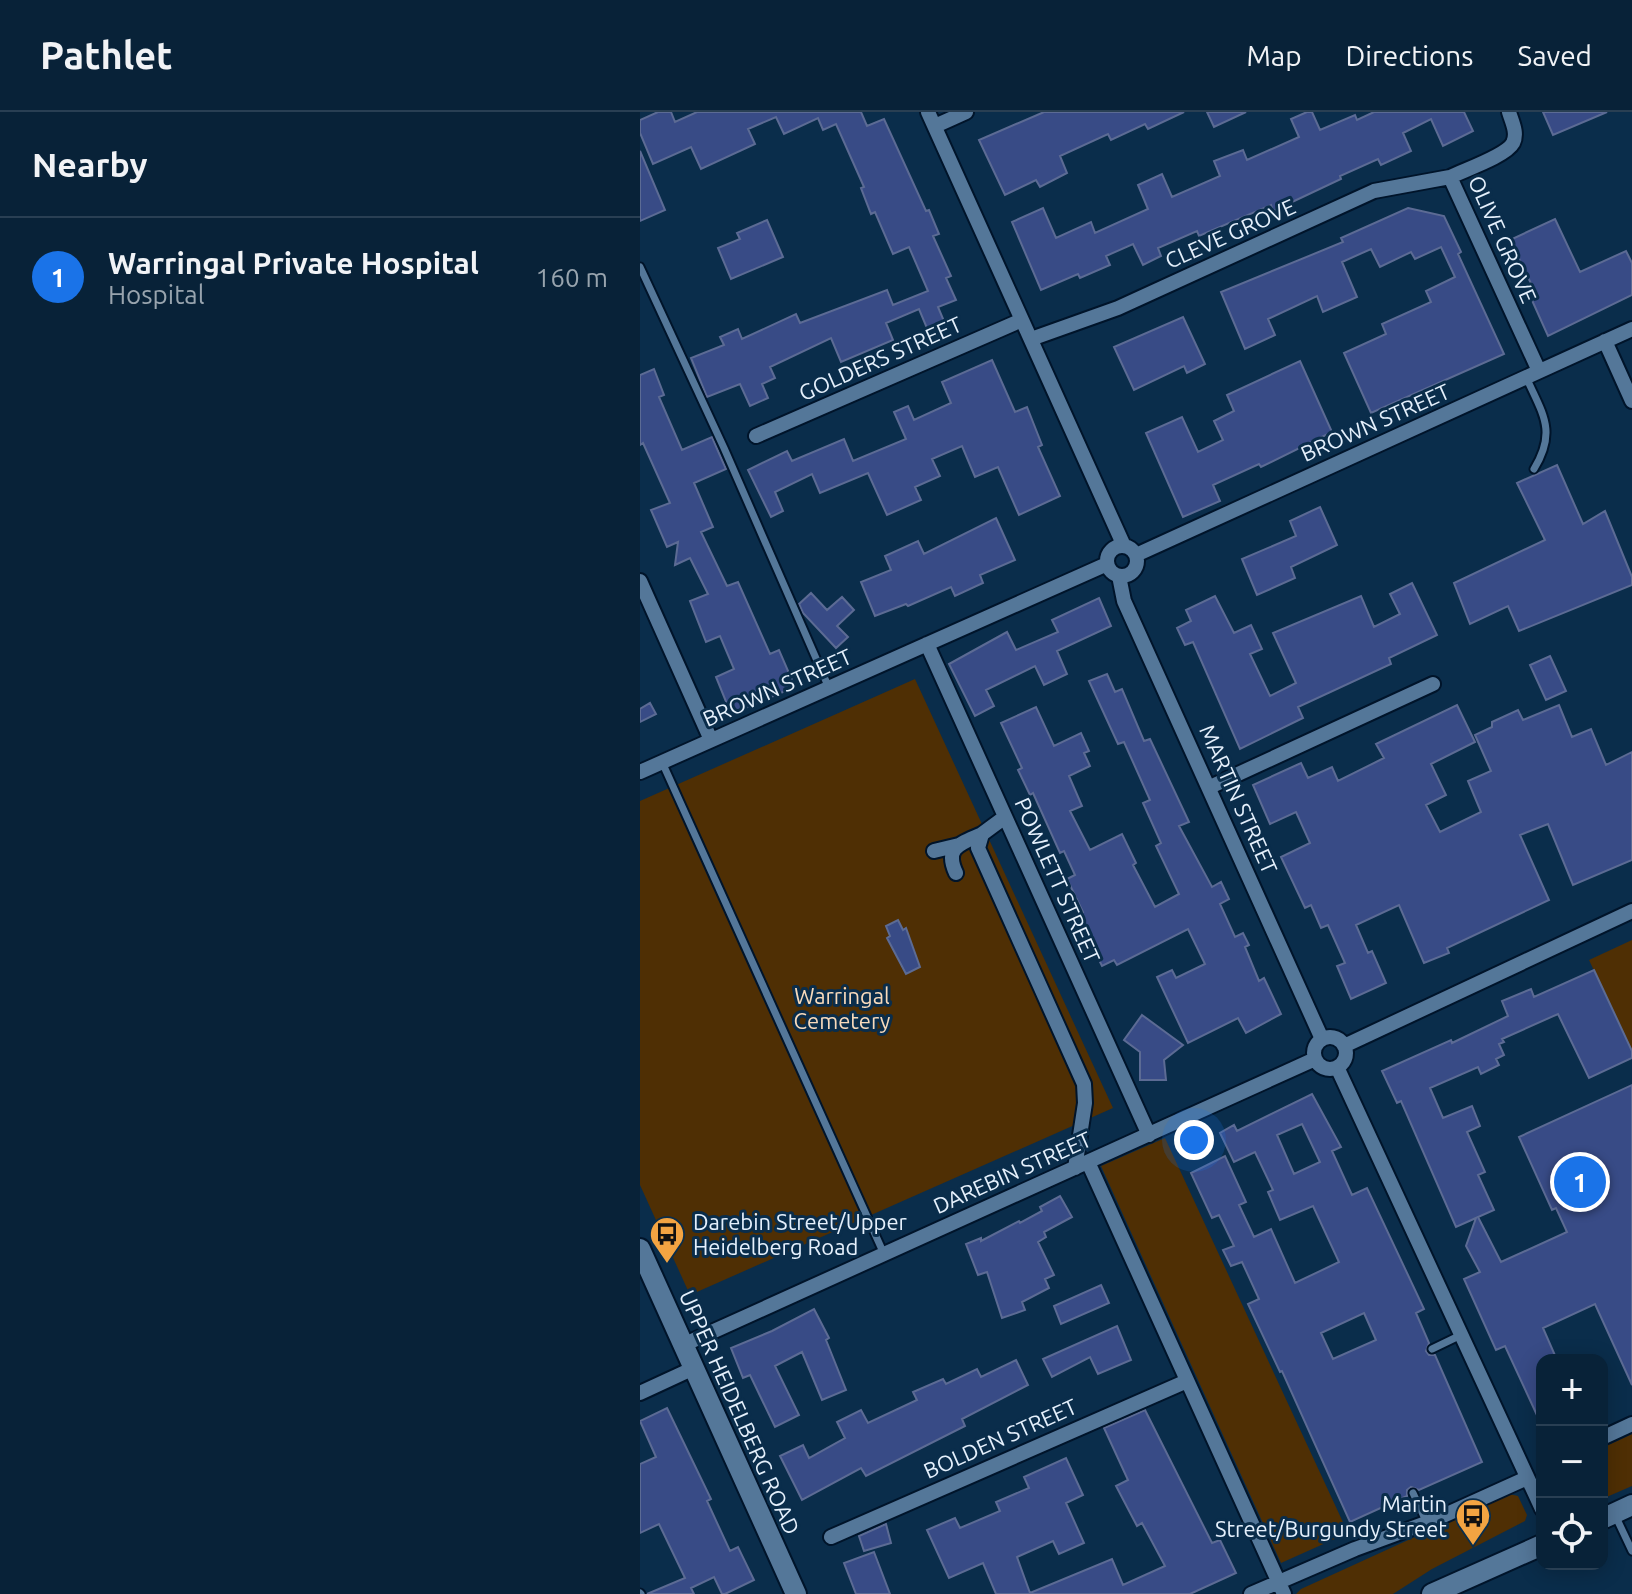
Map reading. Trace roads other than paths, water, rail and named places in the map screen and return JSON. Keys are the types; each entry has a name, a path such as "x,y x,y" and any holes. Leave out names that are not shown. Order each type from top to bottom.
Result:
{"main road":[{"name":"UPPER HEIDELBERG ROAD","path":"640,1249 796,1594"},
{"path":"1432,1594 1536,1548"}],"street":[{"path":"928,112 1137,564 1133,572 1119,576 1111,572 1107,564 1110,551 1130,550"},
{"path":"935,126 966,112"},
{"name":"OLIVE GROVE","path":"1509,112 1515,128 1513,142 1505,151 1450,177 1533,374"},
{"name":"CLEVE GROVE","path":"1031,339 1118,308 1374,191 1450,177"},
{"name":"GOLDERS STREET","path":"756,436 1022,320"},
{"name":"BROWN STREET","path":"1130,550 1632,329"},
{"path":"1605,341 1632,401"},
{"name":"BROWN STREET","path":"640,772 1107,564"},
{"name":"MARTIN STREET","path":"1119,576 1124,601 1322,1039"},
{"path":"640,581 711,740"},
{"name":"POWLETT STREET","path":"927,644 1149,1135"},
{"path":"1210,787 1433,684"},
{"path":"934,851 959,845 982,834 1005,817"},
{"path":"982,834 978,848 1084,1084 1082,1165 1187,1381 1282,1589"},
{"path":"956,873 950,860 959,845"},
{"path":"1344,1046 1632,911"},
{"path":"1338,1038 1346,1056 1342,1065 1327,1070 1317,1064 1313,1050 1322,1039 1338,1038"},
{"name":"DAREBIN STREET","path":"683,1345 1315,1059"},
{"path":"1337,1067 1537,1498"},
{"path":"640,1393 694,1368"},
{"name":"BOLDEN STREET","path":"831,1537 1187,1381"},
{"path":"1608,1435 1632,1424"},
{"path":"1251,1594 1282,1589 1355,1549 1427,1523 1527,1478"}],"lane":[{"path":"640,267 724,448 829,688"},
{"path":"1533,374 1548,436 1546,450 1534,469"},
{"path":"662,762 884,1254"},
{"path":"1432,1349 1461,1335"},
{"path":"1413,1493 1427,1523"},
{"path":"1616,1513 1632,1551"}],"place":[{"name":"Warringal Private Hospital","path":"1580,1182"},
{"name":"Darebin Street/Upper Heidelberg Road","path":"667,1265"},
{"name":"Martin Street/Burgundy Street","path":"1473,1547"}],"park label":[{"name":"Warringal Cemetery","path":"842,1008"}]}
